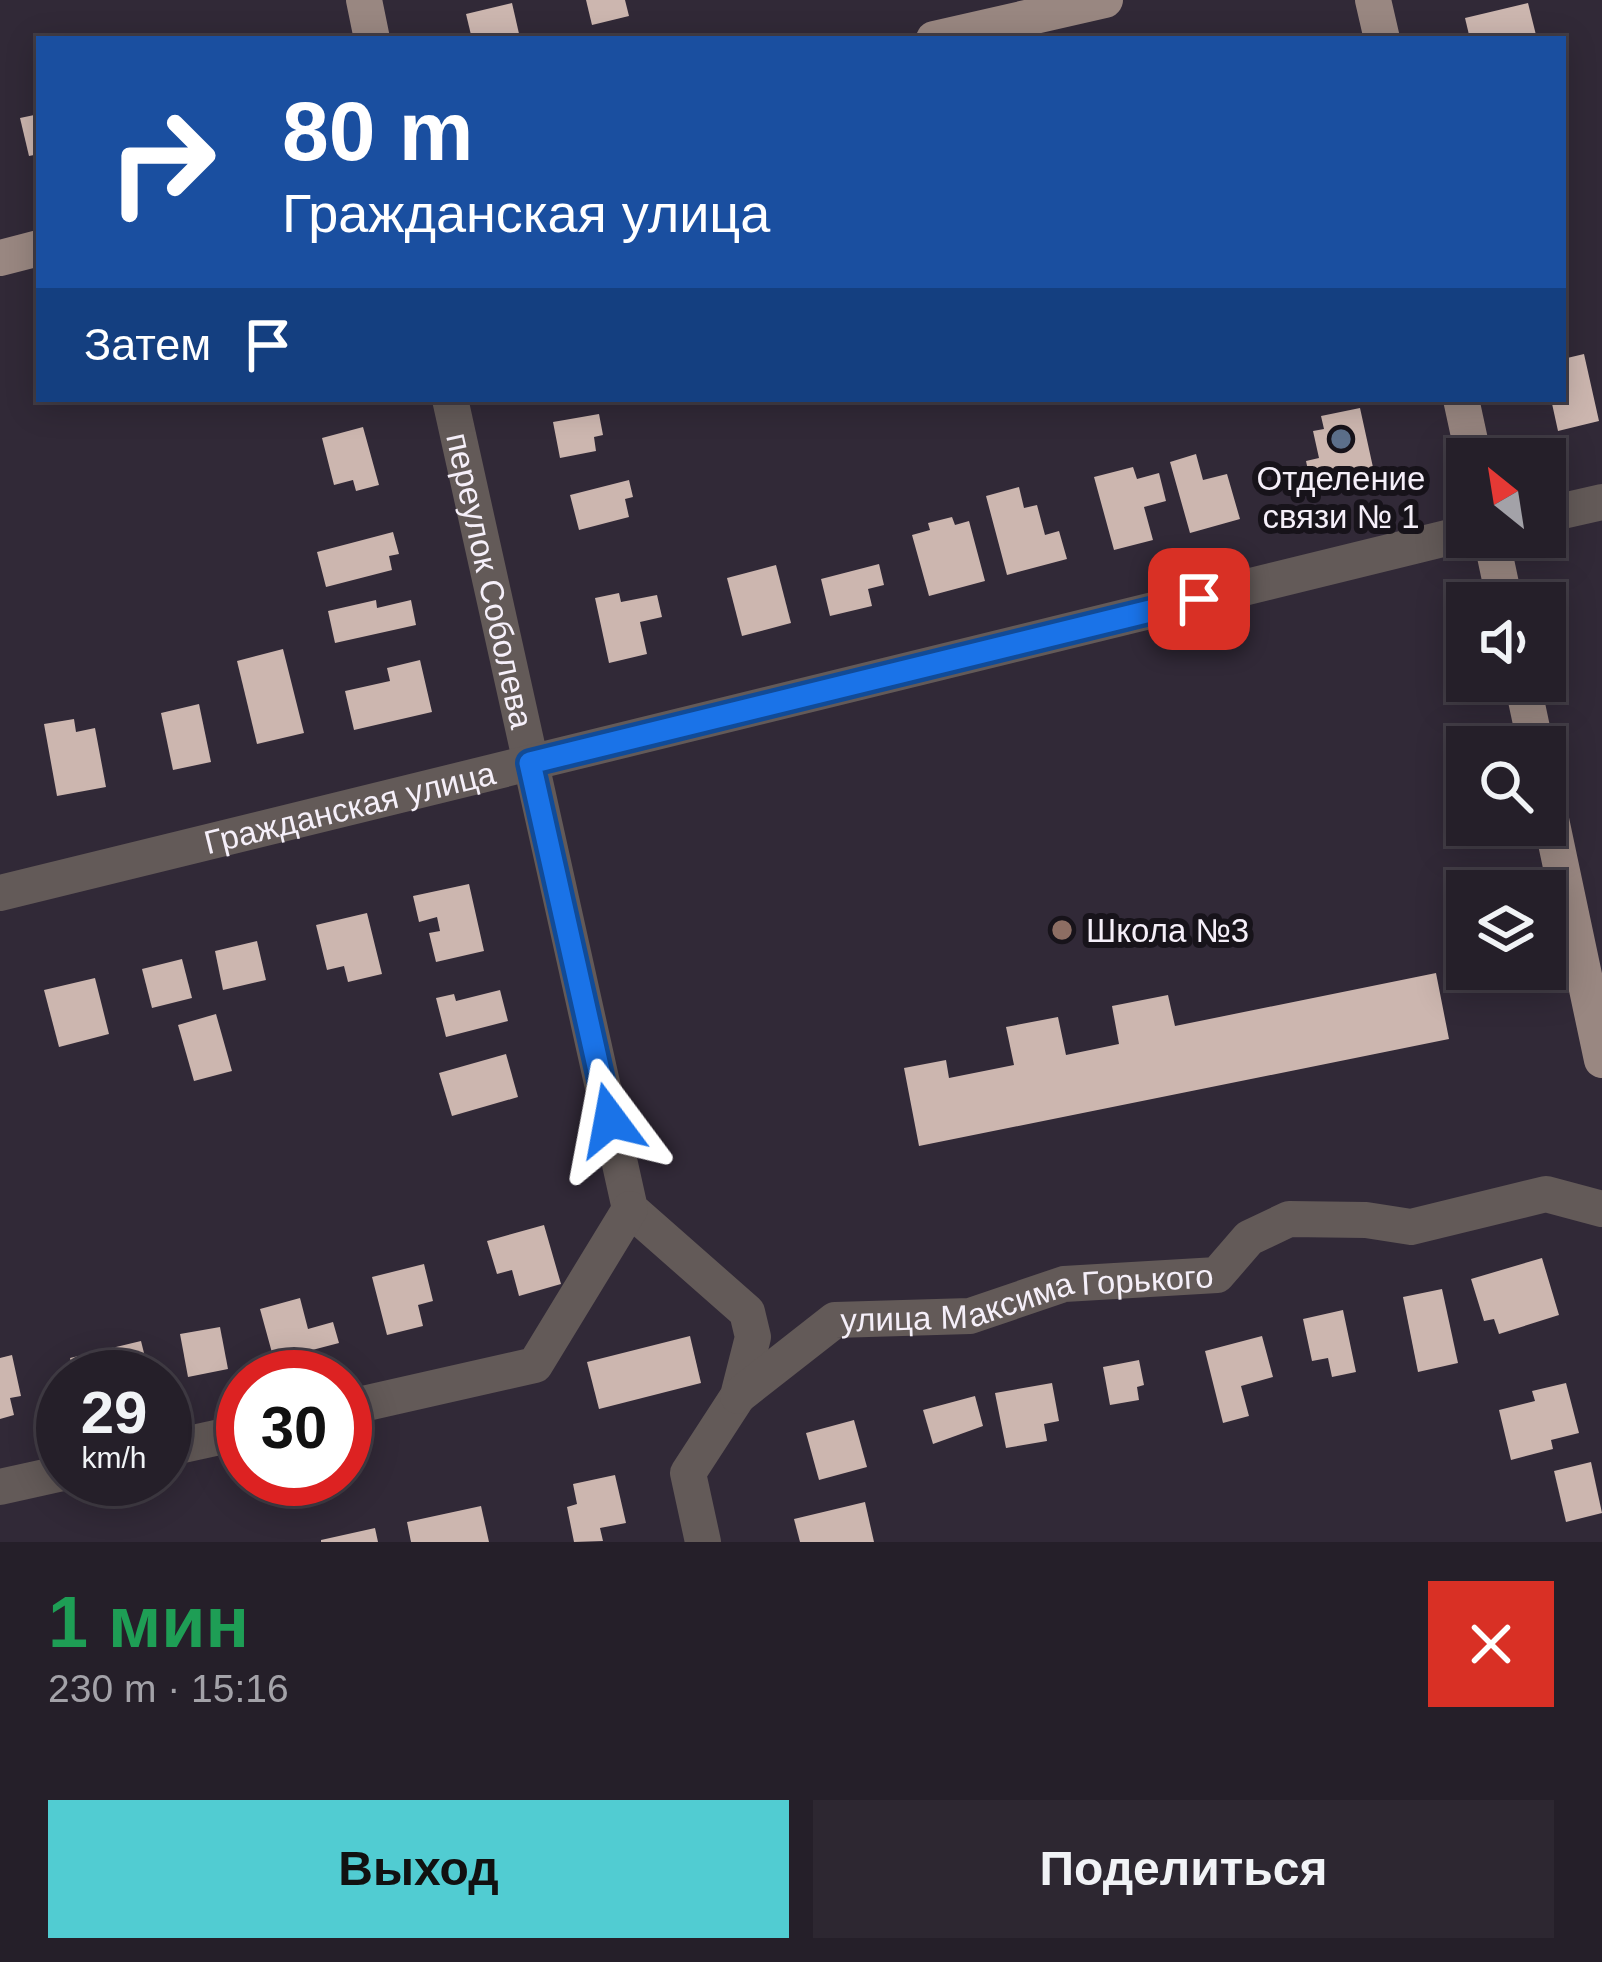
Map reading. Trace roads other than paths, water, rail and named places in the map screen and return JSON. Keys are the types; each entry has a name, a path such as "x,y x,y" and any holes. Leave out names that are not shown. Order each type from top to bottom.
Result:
{"main road":[{"path":"364,0 371,36"},
{"path":"947,36 1105,0"},
{"path":"1373,0 1381,36"},
{"path":"0,258 36,249"},
{"path":"1462,402 1469,438"},
{"path":"1557,846 1602,1060"}],"street":[{"name":"переулок Соболева","path":"451,402 630,1209"},
{"path":"1566,510 1602,502"},
{"name":"Гражданская улица","path":"0,892 1446,538"},
{"name":"улица Максима Горького","path":"738,1396 835,1320 970,1316 1064,1284 1217,1275 1250,1238 1289,1219 1366,1220 1411,1227 1546,1194 1602,1209"},
{"path":"372,1402 535,1365 630,1209 747,1312 753,1337 738,1396 688,1474 703,1542"},
{"path":"0,1487 36,1479"}],"place":[{"name":"Отделение связи № 1","path":"1341,439"},
{"name":"Школа №3","path":"1062,930"}]}
